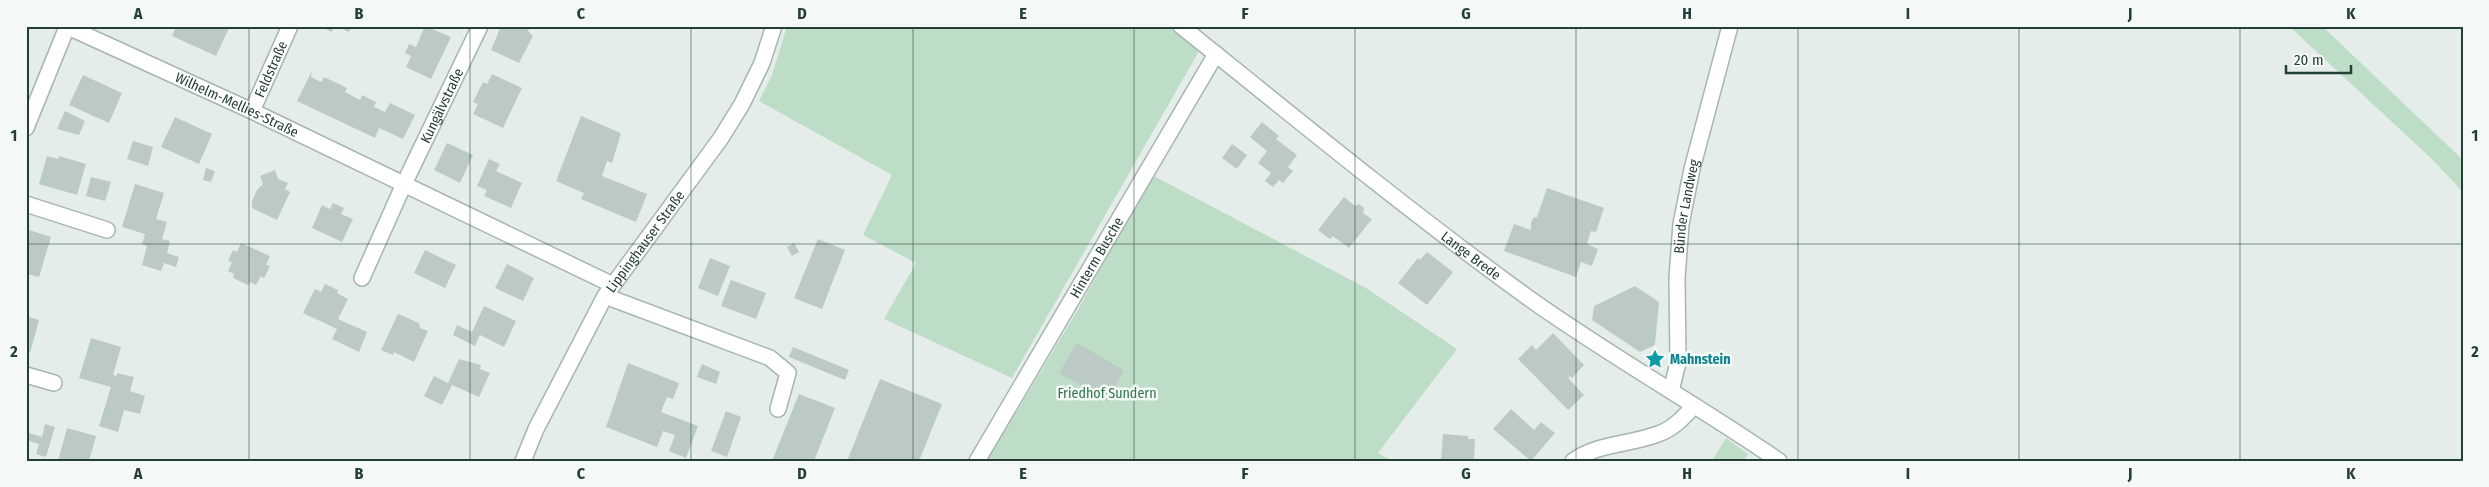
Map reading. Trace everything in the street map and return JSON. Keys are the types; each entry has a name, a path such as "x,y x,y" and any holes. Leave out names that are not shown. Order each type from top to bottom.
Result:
{"street":[{"name":"Wilhelm-Mellies-Straße","path":"67,26 252,111 404,184 609,290 770,358 788,373 778,409"},
{"path":"26,128 67,26"},
{"name":"Feldstraße","path":"252,111 290,26"},
{"name":"Kungälvstraße","path":"404,184 480,26"},
{"name":"Lippinghauser Straße","path":"523,461 536,429 609,290 721,138 742,104 762,63 774,26"},
{"name":"Lange Brede","path":"1182,26 1459,247 1524,295 1644,376 1779,461"},
{"name":"Bünder Landweg","path":"1672,392 1678,363 1676,278 1681,224 1692,169 1730,26"},
{"name":"Hinterm Busche","path":"976,461 1216,54"},
{"path":"362,278 404,184"},
{"path":"26,204 107,230"},
{"path":"26,375 54,384"},
{"path":"1573,461 1587,451 1659,434 1680,421 1694,406"}],"green space":[{"path":"787,26 1169,26 1199,51 1012,378 884,319 916,263 863,235 892,175 759,101 772,75"},
{"path":"2289,26 2322,26 2463,160 2463,192 2434,161"},
{"name":"Friedhof Sundern","path":"1152,175 1366,288 1457,349 1378,453 1393,461 987,461 1080,306"},
{"path":"1726,438 1748,454 1744,461 1712,461"}],"building":[{"path":"176,26 226,26 229,28 216,56 172,36"},
{"path":"319,26 334,26 332,32"},
{"path":"336,26 352,26 349,32"},
{"path":"425,26 451,37 431,79 406,67 411,56 405,53 409,44 416,47"},
{"path":"501,26 530,27 528,31 533,36 519,63 491,50"},
{"path":"312,71 311,77 321,82 324,77 347,88 345,92 360,100 362,95 376,102 374,107 385,112 390,103 415,115 403,139 379,128 375,138 297,101"},
{"path":"492,74 522,88 503,128 473,114 478,104 473,102 483,82 487,84"},
{"path":"83,75 122,93 109,123 69,105"},
{"path":"65,111 85,121 79,135 57,129"},
{"path":"581,116 621,133 612,163 607,161 602,176 647,194 636,222 581,199 584,193 556,181"},
{"path":"175,117 212,134 199,164 161,147"},
{"path":"1262,122 1279,136 1276,139 1297,155 1288,167 1293,171 1283,183 1279,180 1273,187 1265,181 1271,173 1258,163 1267,151 1250,137"},
{"path":"133,141 153,147 148,166 127,159"},
{"path":"447,143 473,155 460,183 434,170"},
{"path":"1232,144 1247,155 1237,169 1222,158"},
{"path":"47,156 58,159 59,156 86,164 77,195 39,184"},
{"path":"489,159 500,164 496,171 522,183 511,208 484,196 487,190 477,186"},
{"path":"206,168 215,171 211,182 203,180"},
{"path":"275,170 278,179 288,183 285,189 290,192 277,220 252,208 252,201 257,190 263,184 260,176"},
{"path":"91,177 111,182 105,201 86,196"},
{"path":"135,184 164,193 156,219 167,222 162,239 170,241 167,253 179,257 176,267 164,263 161,271 142,265 147,246 142,244 145,234 122,227"},
{"path":"1547,188 1604,208 1596,232 1591,231 1587,244 1598,249 1592,266 1581,262 1576,277 1504,251 1514,224 1531,230 1531,223 1533,218 1537,217"},
{"path":"1344,197 1355,206 1359,204 1364,208 1363,213 1372,219 1349,248 1333,236 1330,239 1318,230"},
{"path":"333,203 344,208 341,214 353,219 342,242 312,228 322,205 330,209"},
{"path":"26,229 51,237 39,277 26,274"},
{"path":"818,239 845,250 822,309 794,298"},
{"path":"241,243 270,256 266,265 270,266 264,278 261,276 256,285 250,282 248,285 233,278 234,274 228,271 232,262 228,261 233,250 237,252"},
{"path":"794,243 799,252 792,256 787,247"},
{"path":"425,250 456,265 445,288 414,273"},
{"path":"1427,252 1453,272 1427,305 1398,283 1418,258 1420,260"},
{"path":"710,258 730,266 718,296 698,288"},
{"path":"507,264 534,278 523,301 495,288"},
{"path":"731,280 766,293 756,319 721,306"},
{"path":"325,284 338,290 337,293 348,299 338,319 367,332 359,352 332,339 337,329 303,313 315,289 321,292"},
{"path":"1635,286 1659,302 1655,345 1640,352 1592,320 1594,306"},
{"path":"484,306 516,321 504,347 480,335 475,346 453,335 457,325 472,332"},
{"path":"398,314 419,323 420,328 428,331 414,362 394,352 393,355 381,350"},
{"path":"26,316 39,320 30,353 26,352"},
{"path":"1553,333 1584,365 1572,378 1570,376 1568,378 1584,395 1568,410 1518,359 1532,345 1536,350"},
{"path":"91,338 121,347 113,375 117,376 117,373 134,377 130,391 145,396 140,414 124,410 118,432 99,426 111,387 79,378"},
{"path":"1077,343 1124,370 1107,401 1059,373"},
{"path":"793,347 849,370 845,380 789,357"},
{"path":"459,359 481,365 480,369 490,373 479,397 452,385 442,405 424,396 434,376 448,383"},
{"path":"628,363 679,383 673,399 667,397 661,412 698,426 686,458 669,451 675,435 663,431 657,447 606,427"},
{"path":"702,364 720,372 716,384 697,377"},
{"path":"880,379 942,404 919,461 847,461"},
{"path":"799,394 835,408 814,461 772,461"},
{"path":"1511,409 1534,430 1541,422 1555,433 1531,461 1493,429"},
{"path":"726,411 741,417 727,457 711,451"},
{"path":"45,424 55,427 46,457 36,454 39,444 26,440 26,432 42,437"},
{"path":"67,428 96,436 89,461 58,461"},
{"path":"1443,434 1468,436 1468,439 1475,439 1474,461 1441,461"}],"place":[{"name":"Mahnstein","path":"1655,359"}]}
